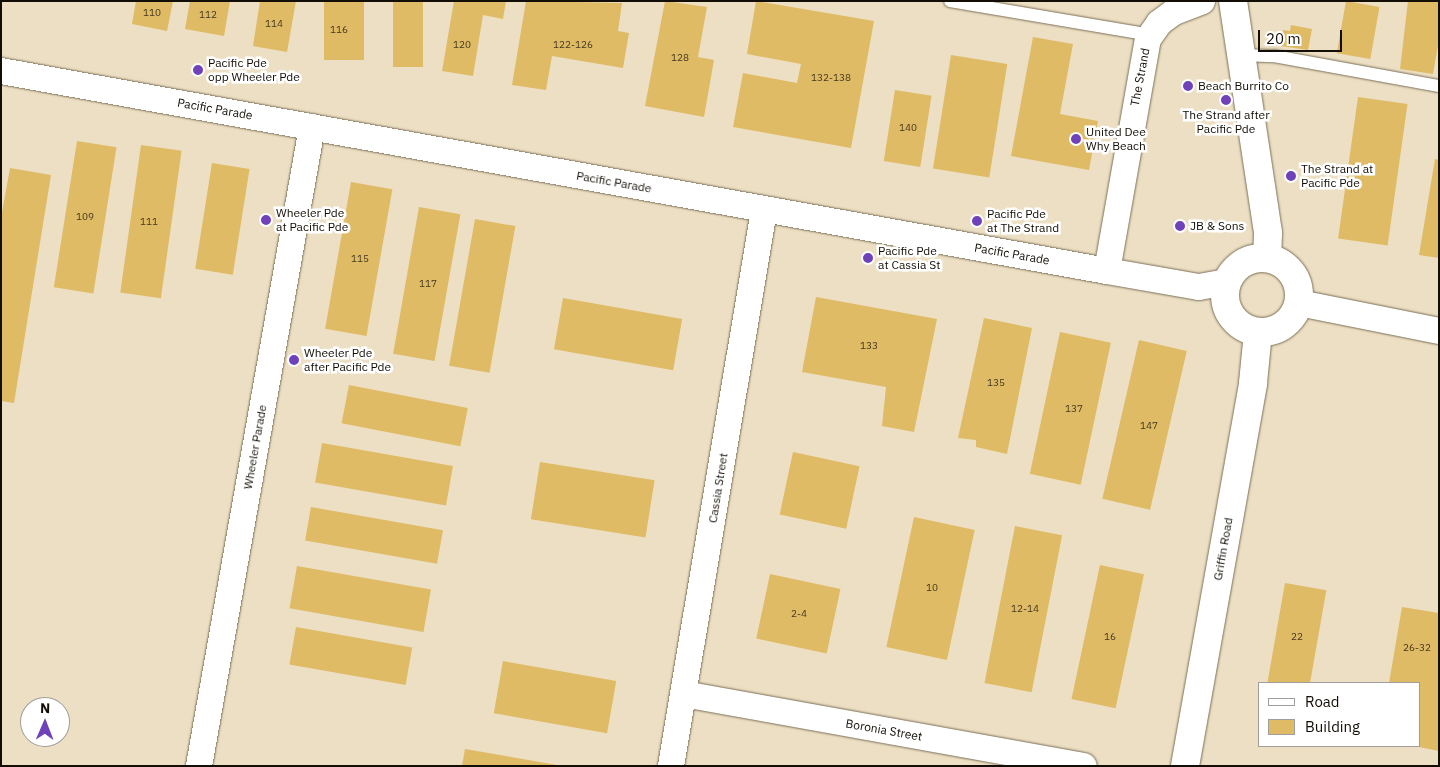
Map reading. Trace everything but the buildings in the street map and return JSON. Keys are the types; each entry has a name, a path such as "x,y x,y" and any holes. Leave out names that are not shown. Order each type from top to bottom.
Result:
{"main road":[{"path":"1233,1 1268,233 1268,258"},
{"path":"1257,258 1268,258 1277,261 1293,274 1298,282 1299,303 1295,314 1279,329 1258,332 1237,323 1230,315 1226,304 1227,282 1238,266 1257,258"},
{"name":"Griffin Road","path":"1185,766 1253,383 1258,332"}],"street":[{"name":"The Strand","path":"1107,271 1142,62 1151,35 1159,23 1174,12 1202,1"},
{"name":"Pacific Parade","path":"1,71 1199,287 1227,282"},
{"name":"Wheeler Parade","path":"199,766 312,127"},
{"name":"Cassia Street","path":"671,766 764,210"},
{"path":"1299,303 1439,331"},
{"name":"Boronia Street","path":"684,694 1084,766"}],"lane":[{"path":"950,1 1151,35"},
{"path":"1241,55 1274,56 1439,86"}],"place":[{"name":"Pacific Pde opp Wheeler Pde","path":"198,70"},
{"name":"Beach Burrito Co","path":"1188,86"},
{"name":"The Strand after Pacific Pde","path":"1226,100"},
{"name":"United Dee Why Beach","path":"1076,139"},
{"name":"The Strand at Pacific Pde","path":"1291,176"},
{"name":"Wheeler Pde at Pacific Pde","path":"266,220"},
{"name":"Pacific Pde at The Strand","path":"977,221"},
{"name":"JB & Sons","path":"1180,226"},
{"name":"Pacific Pde at Cassia St","path":"868,258"},
{"name":"Wheeler Pde after Pacific Pde","path":"294,360"}]}
